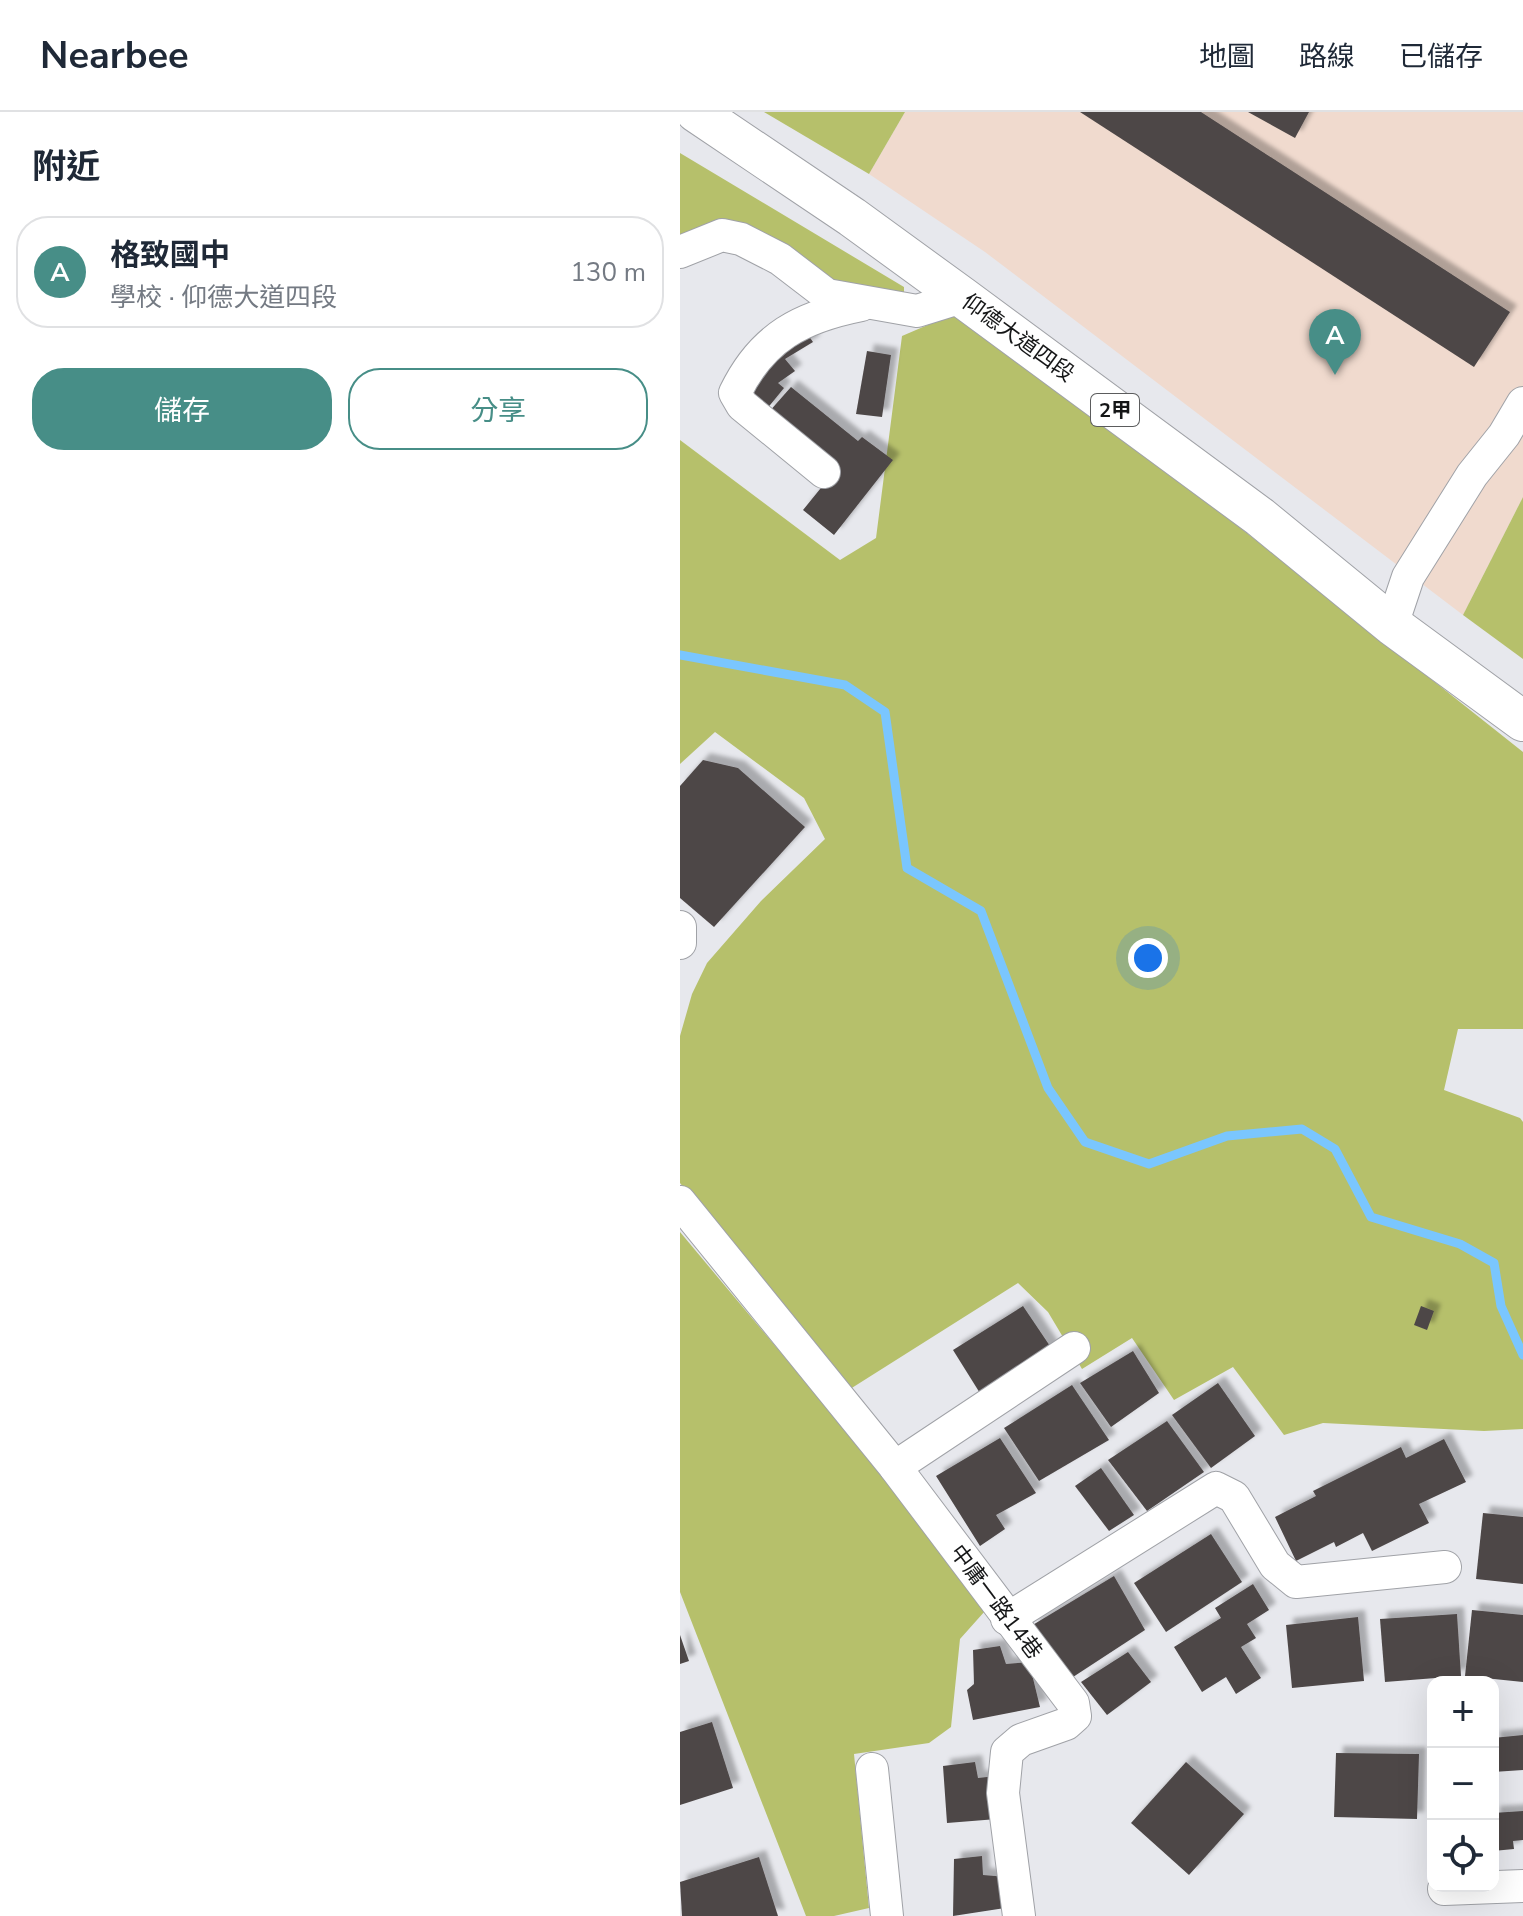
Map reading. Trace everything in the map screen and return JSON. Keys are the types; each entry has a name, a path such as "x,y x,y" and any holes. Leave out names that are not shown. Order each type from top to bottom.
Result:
{"main road":[{"name":"仰德大道四段","path":"696,112 852,217 962,297 1260,517 1392,625 1523,721"}],"street":[{"path":"680,252 722,235 741,239 780,259 827,295 917,311 962,297"},
{"path":"824,472 742,405 735,393 747,368 763,349 800,324 832,311 868,304"},
{"path":"1392,625 1408,577 1472,475 1504,435 1523,403"},
{"path":"680,927 680,943"},
{"name":"中庸一路14巷","path":"680,1202 895,1467 1073,1703 1075,1716 1066,1724 1021,1740 1007,1752 1003,1793 1019,1916"},
{"path":"895,1467 1074,1348"},
{"path":"1007,1619 1216,1488 1234,1497 1275,1565 1296,1582 1445,1567"},
{"path":"872,1769 887,1916"},
{"path":"1499,1887 1523,1886"}],"shaded area":[{"path":"905,112 1523,112 1523,497 1463,615 985,252 869,174"}],"green space":[{"path":"764,112 905,112 869,174"},
{"path":"680,153 904,287 904,300 828,285 783,251 680,240"},
{"path":"958,312 1136,445 1523,752 1523,1029 1458,1029 1444,1090 1520,1118 1523,1122 1523,1429 1484,1431 1323,1423 1284,1435 1233,1367 1174,1400 1132,1338 1082,1369 1048,1312 1018,1283 847,1391 680,1183 680,1036 692,994 707,963 761,901 825,839 804,798 715,732 680,764 680,440 840,560 876,538 902,336"},
{"path":"1523,497 1523,659 1463,615"},
{"path":"680,1232 884,1476 985,1611 960,1639 951,1727 929,1743 854,1754 869,1908 834,1916 806,1916 680,1592"}],"building":[{"path":"1080,112 1201,112 1510,312 1474,367"},
{"path":"1248,112 1309,112 1295,138"},
{"path":"804,329 813,342 785,359 795,371 778,383 784,388 766,410 743,392"},
{"path":"867,351 891,355 882,417 856,414"},
{"path":"791,387 858,441 862,437 893,460 834,535 803,510 838,467 768,413"},
{"path":"703,760 738,768 805,827 714,927 680,898 680,786"},
{"path":"1023,1306 1054,1352 983,1398 953,1350"},
{"path":"1421,1306 1434,1311 1427,1330 1414,1325"},
{"path":"1133,1351 1159,1393 1111,1427 1080,1383"},
{"path":"1218,1383 1255,1436 1211,1468 1172,1415"},
{"path":"1072,1385 1109,1440 1039,1481 1004,1428"},
{"path":"1167,1421 1204,1472 1147,1511 1108,1460"},
{"path":"1000,1438 1036,1493 996,1515 1005,1529 980,1546 936,1476"},
{"path":"1444,1439 1466,1482 1419,1504 1429,1523 1372,1551 1363,1533 1336,1547 1334,1542 1296,1561 1275,1517 1316,1496 1313,1491 1401,1447 1406,1458"},
{"path":"1101,1468 1134,1515 1109,1531 1075,1486"},
{"path":"1483,1513 1523,1517 1523,1584 1476,1579"},
{"path":"1211,1534 1242,1582 1166,1632 1134,1583"},
{"path":"1114,1576 1145,1630 1073,1677 1031,1626"},
{"path":"1253,1584 1269,1610 1247,1624 1256,1638 1241,1647 1261,1678 1236,1694 1226,1677 1202,1692 1174,1647 1221,1618 1215,1608"},
{"path":"1472,1610 1523,1615 1523,1682 1499,1680 1499,1676 1465,1676"},
{"path":"1457,1614 1461,1676 1427,1676 1427,1679 1385,1682 1380,1619"},
{"path":"1358,1617 1364,1681 1292,1688 1286,1625"},
{"path":"680,1635 689,1661 680,1664"},
{"path":"1000,1646 1006,1664 1029,1662 1040,1707 973,1720 967,1690 974,1684 973,1650"},
{"path":"1128,1652 1151,1682 1107,1715 1081,1682"},
{"path":"712,1722 733,1788 680,1805 680,1732"},
{"path":"1523,1735 1523,1770 1499,1772 1499,1737"},
{"path":"1336,1753 1419,1754 1417,1819 1334,1817"},
{"path":"975,1762 978,1778 996,1776 997,1819 947,1823 943,1766"},
{"path":"1186,1762 1244,1814 1189,1875 1131,1823"},
{"path":"1523,1811 1523,1840 1513,1841 1514,1849 1499,1850 1499,1813"},
{"path":"982,1856 983,1875 1007,1877 1005,1908 953,1916 954,1859"},
{"path":"759,1857 778,1916 682,1916 680,1882"}],"waterway":[{"path":"680,655 845,685 885,712 907,868 981,911 1048,1088 1085,1142 1149,1164 1227,1136 1302,1129 1335,1149 1371,1217 1460,1244 1494,1263 1501,1306 1523,1355"}],"place":[{"name":"格致國中","path":"1335,375"}]}
